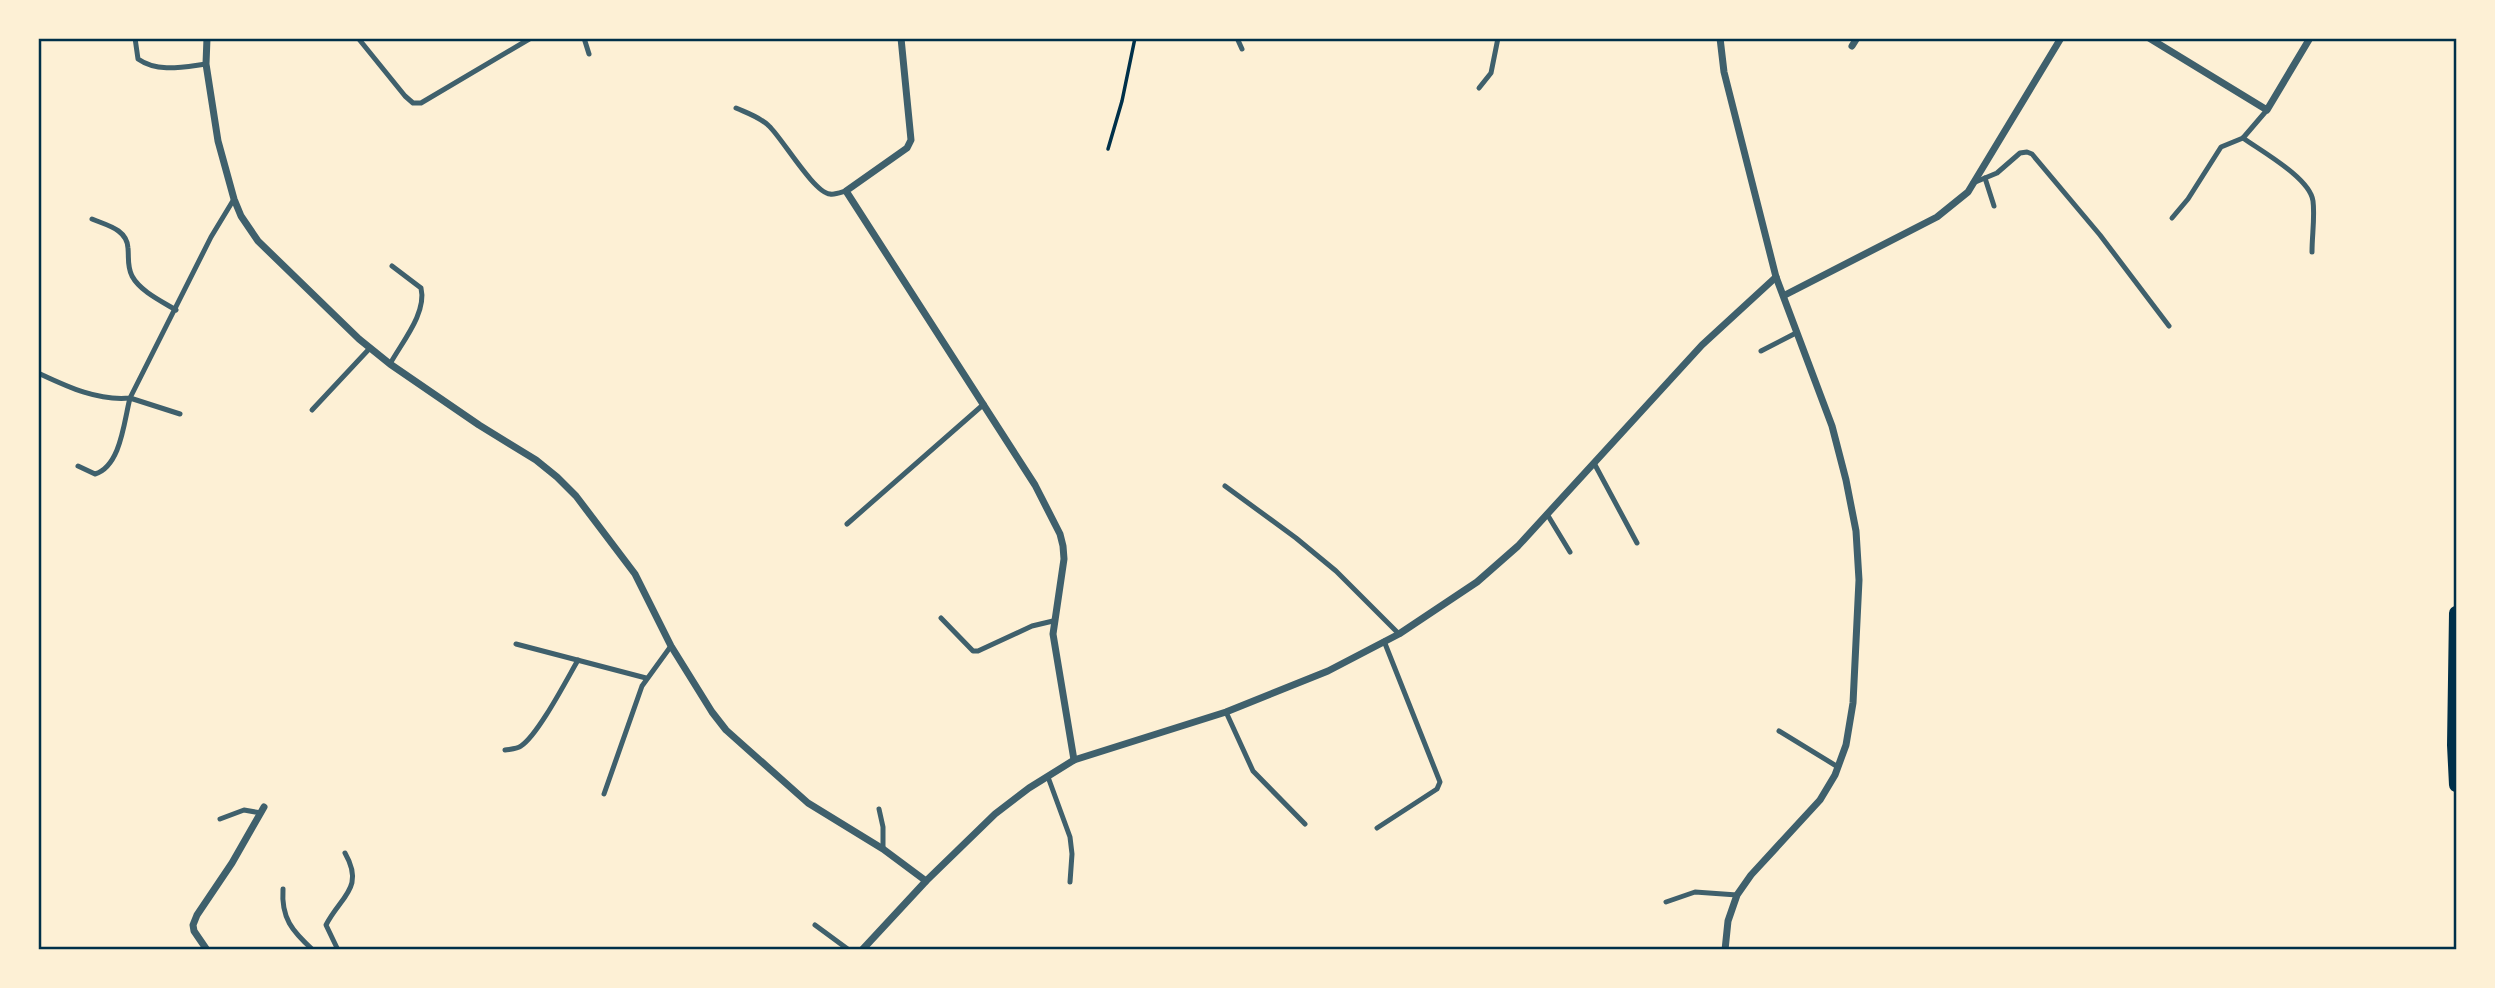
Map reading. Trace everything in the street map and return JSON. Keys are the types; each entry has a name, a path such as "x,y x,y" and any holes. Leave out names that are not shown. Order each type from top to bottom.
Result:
{"main road":[{"path":"2456,613 2456,785"}],"street":[{"path":"206,38 206,64 218,141 234,199 241,216 258,240 370,348 479,425 536,460 576,496 635,574 670,646 726,730 808,803 883,849 926,881"},
{"path":"901,38 911,140 908,148 846,191 984,404 1042,497 1060,534 1064,559 1053,634 1074,760"},
{"path":"1720,38 1724,72 1776,277 1832,426 1846,480 1856,531 1859,580 1853,703 1846,745 1838,767 1820,800 1751,875 1737,895 1728,921 1725,950"},
{"path":"1852,46 1857,38"},
{"path":"1785,295 1937,217 1962,198 2061,38"},
{"path":"2149,38 2267,110 2310,38"},
{"path":"862,950 926,881 995,814 1074,760 1226,712 1328,671 1399,634 1478,582 1518,546 1702,345 1776,277"},
{"path":"207,950 193,925 262,810"}],"lane":[{"path":"135,38 138,59 149,67 206,64"},
{"path":"358,38 413,103 421,103 531,38"},
{"path":"584,38 589,54"},
{"path":"1237,38 1242,49"},
{"path":"1479,88 1491,73 1498,38"},
{"path":"736,108 757,117 769,126 802,169 824,192 831,194 846,191"},
{"path":"2172,218 2188,199 2221,147 2243,138 2267,110"},
{"path":"2243,138 2297,177 2310,191 2313,201 2312,251"},
{"path":"1973,183 1997,173 2020,153 2032,154 2101,236 2169,326"},
{"path":"1985,178 1994,206"},
{"path":"78,466 95,474 107,468 115,454 130,398 211,237 234,199"},
{"path":"92,219 118,230 125,236 128,265 134,279 153,296 176,310"},
{"path":"390,363 423,299 421,288 392,266"},
{"path":"1761,351 1796,333"},
{"path":"312,410 370,348"},
{"path":"38,373 72,389 100,397 130,398 180,414"},
{"path":"847,524 984,404"},
{"path":"1594,463 1637,543"},
{"path":"1226,486 1336,571 1399,634"},
{"path":"1547,514 1570,552"},
{"path":"941,618 973,651 1032,626 1053,621"},
{"path":"1377,828 1437,789 1440,782 1384,641"},
{"path":"516,644 646,678"},
{"path":"604,794 646,678 670,646"},
{"path":"505,750 520,747 531,736 578,660"},
{"path":"1226,712 1253,771 1305,824"},
{"path":"1779,731 1838,767"},
{"path":"1048,776 1069,837 1072,854 1070,882"},
{"path":"879,808 883,827 883,849"},
{"path":"220,818 244,810 262,810"},
{"path":"338,950 326,925 354,883 352,864 345,853"},
{"path":"283,889 282,905 287,921 297,936 313,950"},
{"path":"1666,902 1695,892 1737,895"},
{"path":"816,925 849,950"}],"path":[{"path":"1108,149 1122,101 1135,38"}]}
